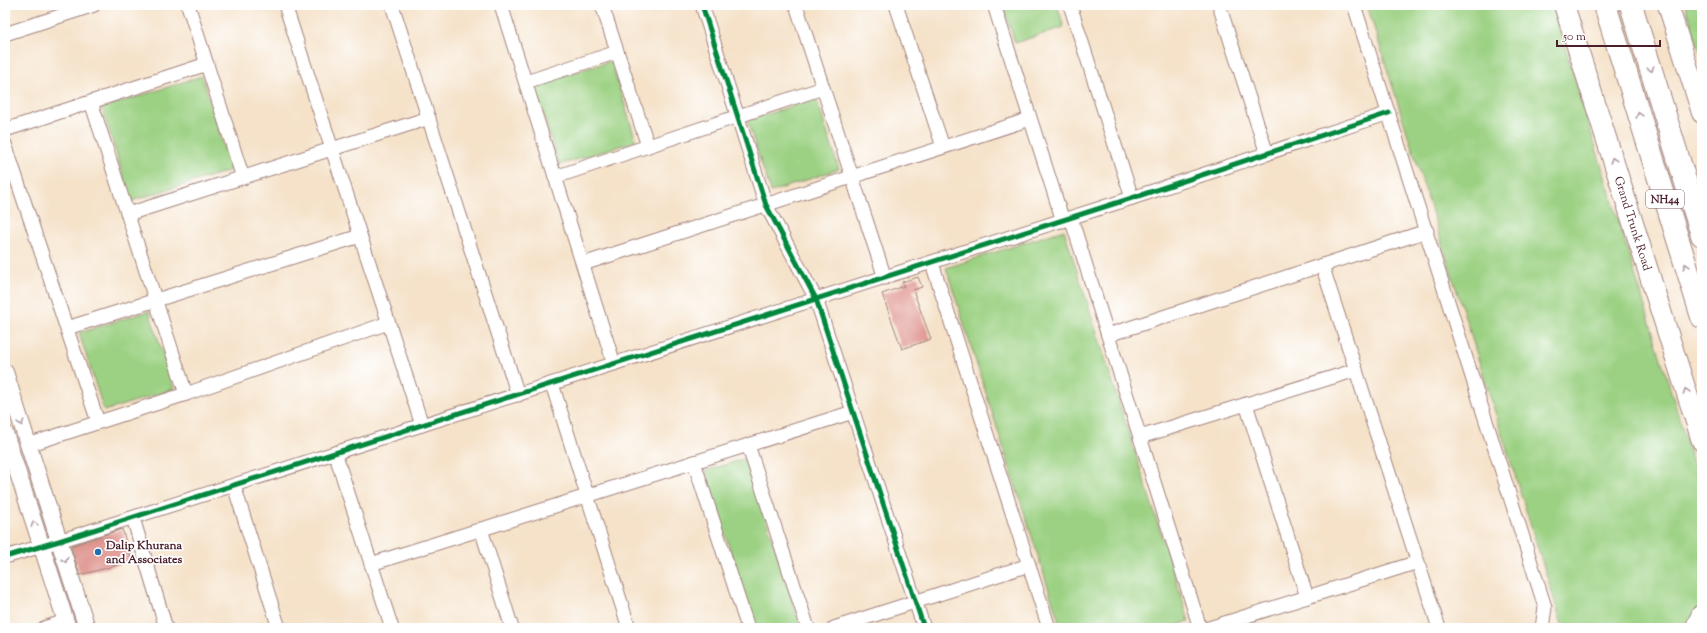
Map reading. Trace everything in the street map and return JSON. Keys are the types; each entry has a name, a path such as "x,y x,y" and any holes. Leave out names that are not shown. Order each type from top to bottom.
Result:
{"highway":[{"name":"NH44","path":"1605,5 1702,317"},
{"name":"NH44","path":"1631,5 1702,234"},
{"path":"1696,628 1702,615"}],"main road":[{"name":"Grand Trunk Road","path":"1564,5 1702,441"},
{"path":"1668,5 1702,113"}],"street":[{"path":"5,34 94,5"},
{"path":"188,5 243,178"},
{"path":"285,5 422,426"},
{"path":"392,5 518,395"},
{"path":"502,5 614,364"},
{"path":"602,5 648,146"},
{"path":"702,5 766,205 816,300 924,628"},
{"path":"796,5 885,278"},
{"path":"896,5 943,147"},
{"path":"994,5 1030,119 1108,335 1200,628"},
{"path":"1070,5 1132,198"},
{"path":"1219,5 1267,154"},
{"path":"1354,5 1427,231 1545,607 1542,628"},
{"path":"526,82 617,52"},
{"path":"5,130 207,64"},
{"path":"556,177 823,88"},
{"path":"91,102 186,394"},
{"path":"5,557 59,542 932,263 1389,113"},
{"path":"128,214 429,118"},
{"path":"583,264 1030,119"},
{"path":"5,144 98,422"},
{"path":"1108,335 1427,231"},
{"path":"67,328 360,236"},
{"path":"932,263 1049,628"},
{"path":"1322,265 1439,628"},
{"path":"28,445 186,394 388,323"},
{"path":"1140,437 1356,370"},
{"path":"5,372 87,628"},
{"path":"552,384 629,628"},
{"path":"1246,404 1307,597"},
{"path":"371,564 853,412"},
{"path":"5,433 67,625 44,628"},
{"path":"748,445 808,628"},
{"path":"335,453 392,628"},
{"path":"694,462 748,628"},
{"path":"234,486 279,628"},
{"path":"132,518 166,628"},
{"path":"481,529 512,628"},
{"path":"1209,628 1418,562"},
{"path":"834,628 1029,565"}],"green space":[{"path":"1003,5 1057,5 1064,27 1015,43"},
{"path":"1367,5 1552,5 1702,492 1702,628 1563,628"},
{"path":"1685,5 1702,5 1702,58"},
{"path":"611,61 636,141 559,165 534,85"},
{"path":"202,76 231,170 131,201 102,108"},
{"path":"816,98 839,169 771,192 747,121"},
{"path":"1064,230 1189,621 1169,628 1061,628 946,268"},
{"path":"149,311 174,389 104,411 79,333"},
{"path":"746,458 801,628 755,628 705,471"}],"building":[{"path":"918,277 922,287 913,290 931,339 902,349 882,294 904,286 902,282"},
{"name":"Dalip Khurana and Associates","path":"122,529 132,561 80,575 71,546"}],"cycle path":[{"path":"702,5 766,205 816,299 924,628"},
{"path":"5,557 1132,198 1389,113"}],"place":[{"name":"Dalip Khurana and Associates","path":"98,552"}]}
